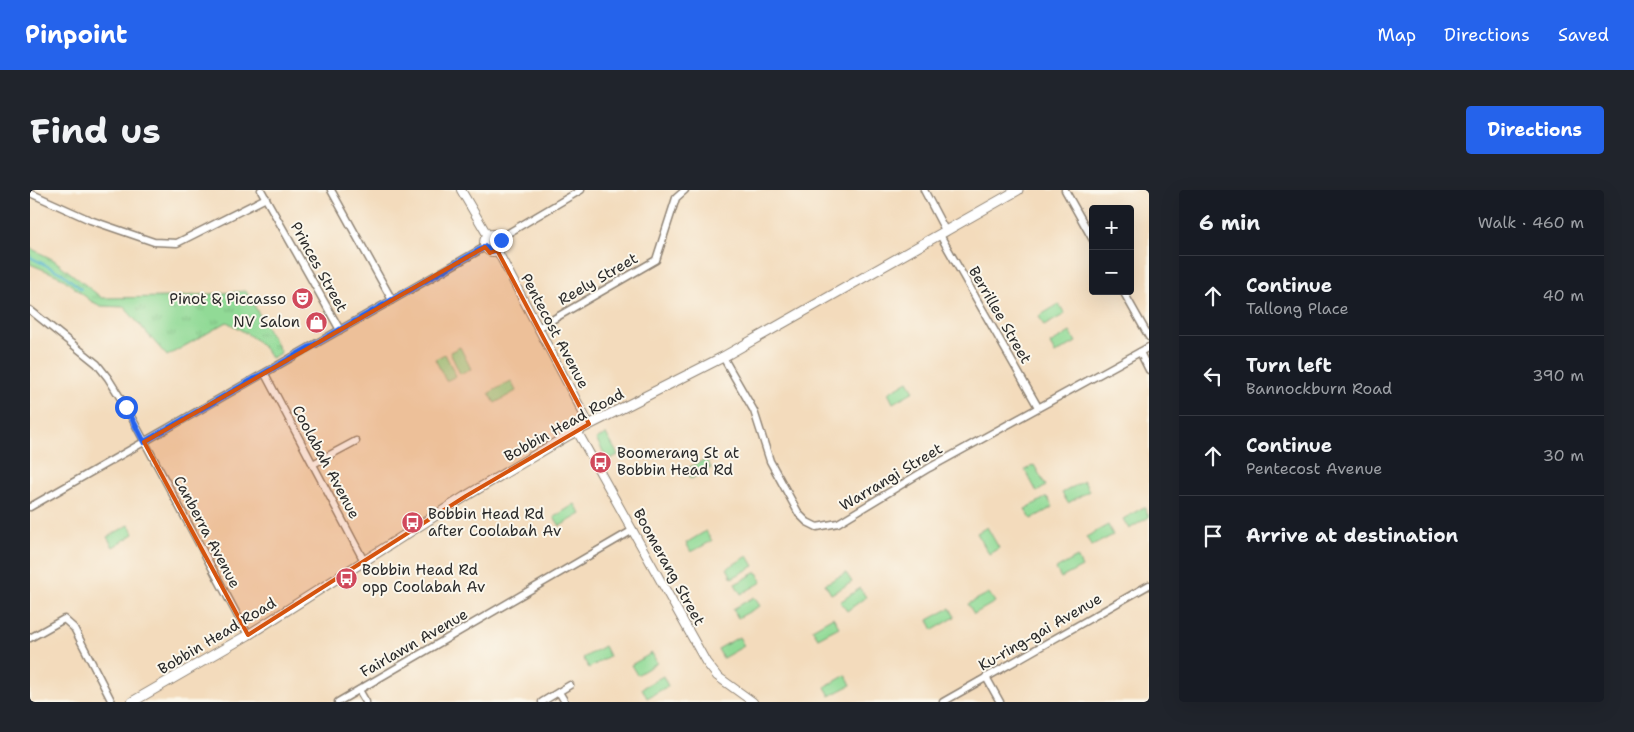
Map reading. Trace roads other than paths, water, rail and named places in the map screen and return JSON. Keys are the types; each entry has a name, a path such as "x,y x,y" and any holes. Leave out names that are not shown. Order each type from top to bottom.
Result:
{"main road":[{"name":"Bobbin Head Road","path":"132,702 248,635 466,496 589,424 723,357 1018,190"}],"street":[{"name":"Princes Street","path":"261,190 340,330"},
{"path":"331,190 392,300"},
{"path":"461,190 488,236"},
{"path":"500,238 581,190"},
{"name":"Reely Street","path":"538,328 656,260 676,198 685,190"},
{"name":"Berrillee Street","path":"924,190 943,233 1038,407"},
{"path":"1065,190 1089,233"},
{"path":"30,192 90,220 154,242 177,243 266,198"},
{"path":"493,234 500,238 502,244 497,250 490,251 485,247 484,241 488,236 493,234"},
{"path":"30,507 485,247"},
{"name":"Pentecost Avenue","path":"497,250 589,424"},
{"path":"1125,295 1149,337"},
{"name":"Canberra Avenue","path":"30,310 97,364 117,392 248,635"},
{"name":"Warrangi Street","path":"723,357 754,412 770,461 782,484 799,514 807,522 817,527 838,523 929,468 1149,347"},
{"path":"1140,352 1149,370"},
{"name":"Coolabah Avenue","path":"264,374 364,561"},
{"name":"Boomerang Street","path":"578,431 711,669 717,676 754,702"},
{"path":"312,464 356,441"},
{"name":"Fairlawn Avenue","path":"338,702 633,530"},
{"name":"Ku-ring-gai Avenue","path":"943,702 1149,585"},
{"path":"30,638 64,619 69,622 74,628 112,702"},
{"path":"986,677 1000,702"},
{"path":"542,702 570,686"},
{"path":"359,690 366,702"},
{"path":"560,692 565,702"}],"waterway":[{"path":"30,257 63,274 81,289"}],"place":[{"name":"Pinot & Piccasso","path":"302,299"},
{"name":"NV Salon","path":"316,322"},
{"name":"Boomerang St at Bobbin Head Rd","path":"601,462"},
{"name":"Bobbin Head Rd after Coolabah Av","path":"412,523"},
{"name":"Bobbin Head Rd opp Coolabah Av","path":"346,579"}]}
